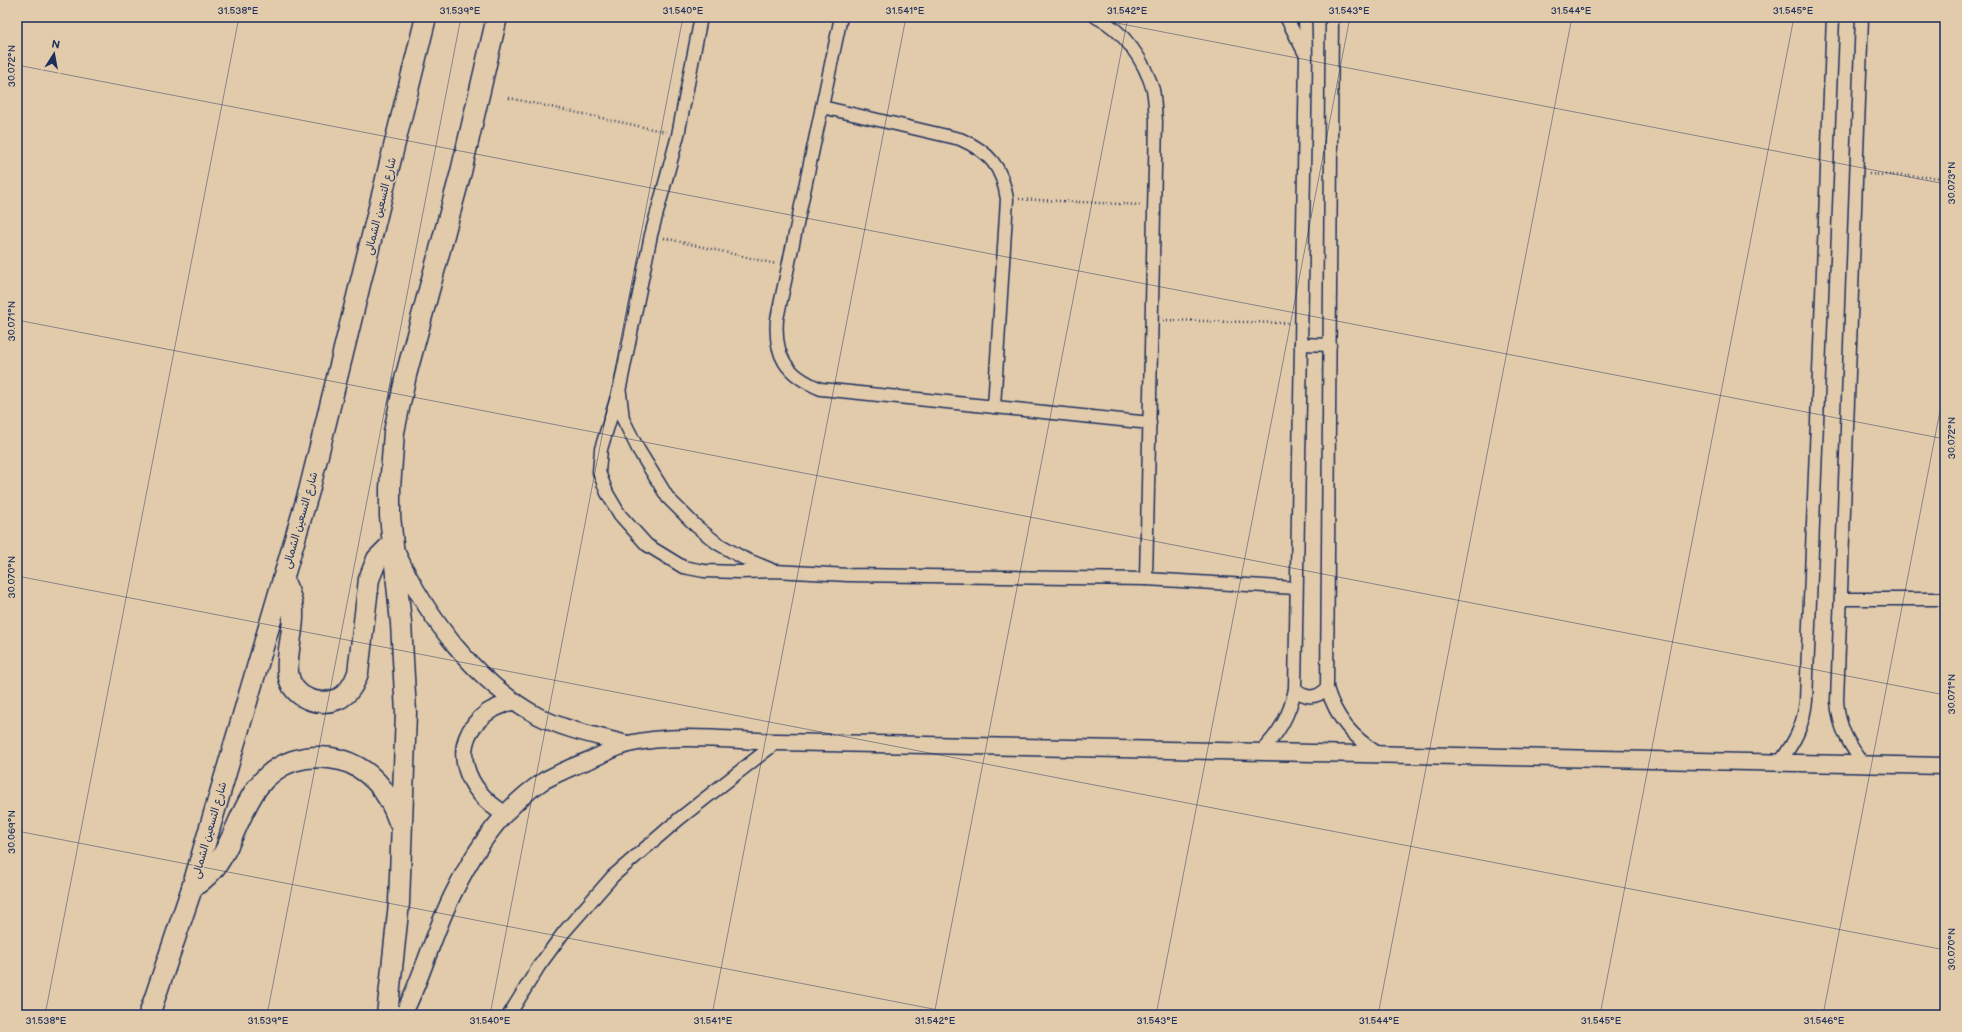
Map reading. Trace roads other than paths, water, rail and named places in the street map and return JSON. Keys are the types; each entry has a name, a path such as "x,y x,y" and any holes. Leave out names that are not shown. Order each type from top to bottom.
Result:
{"main road":[{"name":"شارع التسعين الشمالى","path":"149,1015 192,888 311,484 426,17"},
{"path":"387,1015 399,903 406,713 401,623 390,516 391,461 399,404 462,172 496,17"},
{"path":"283,580 290,595 293,612 287,663 287,673 290,682 296,691 313,701 332,701 345,694 355,683 358,673 369,579 377,559 392,544"},
{"path":"192,888 202,881 218,863 247,802 260,783 279,768 301,759 324,757 336,759 353,764 368,774 384,790 391,801 402,830"}],"street":[{"path":"701,17 678,135 652,236 620,388 601,449 599,472 607,493 620,515 630,528 647,545 683,566 704,571 775,571 848,575 1146,579 1296,588"},
{"path":"841,17 777,319 776,337 780,355 790,370 804,382 821,389 1150,423"},
{"path":"1096,17 1125,39 1142,63 1153,91 1156,121 1146,579"},
{"path":"1286,17 1306,56"},
{"path":"1261,751 1283,725 1290,708 1295,689 1306,56 1305,17"},
{"path":"1332,17 1327,688 1331,702 1346,727 1355,737 1378,753"},
{"path":"1780,762 1797,737 1802,726 1806,701 1833,17"},
{"path":"1862,17 1840,599 1838,714 1846,739 1863,764"},
{"path":"822,107 960,139 975,145 988,155 998,168 1004,183 1007,199 994,406"},
{"path":"1301,344 1330,345"},
{"path":"620,388 623,419 638,449 668,498 696,526 717,543 743,558 775,571"},
{"path":"392,544 407,574 443,630 465,656 514,701 539,716 566,728 627,744"},
{"path":"1840,599 1945,599"},
{"path":"1295,689 1299,694 1311,697 1317,696 1327,688"},
{"path":"505,814 488,803 474,788 466,770 465,751 470,733 482,717 498,707 514,701"},
{"path":"403,1015 453,894 478,850 505,814 524,796 545,781 568,769 627,744 679,739 1945,766"},
{"path":"509,1015 539,966 564,932 613,876 679,819 777,742"}]}
